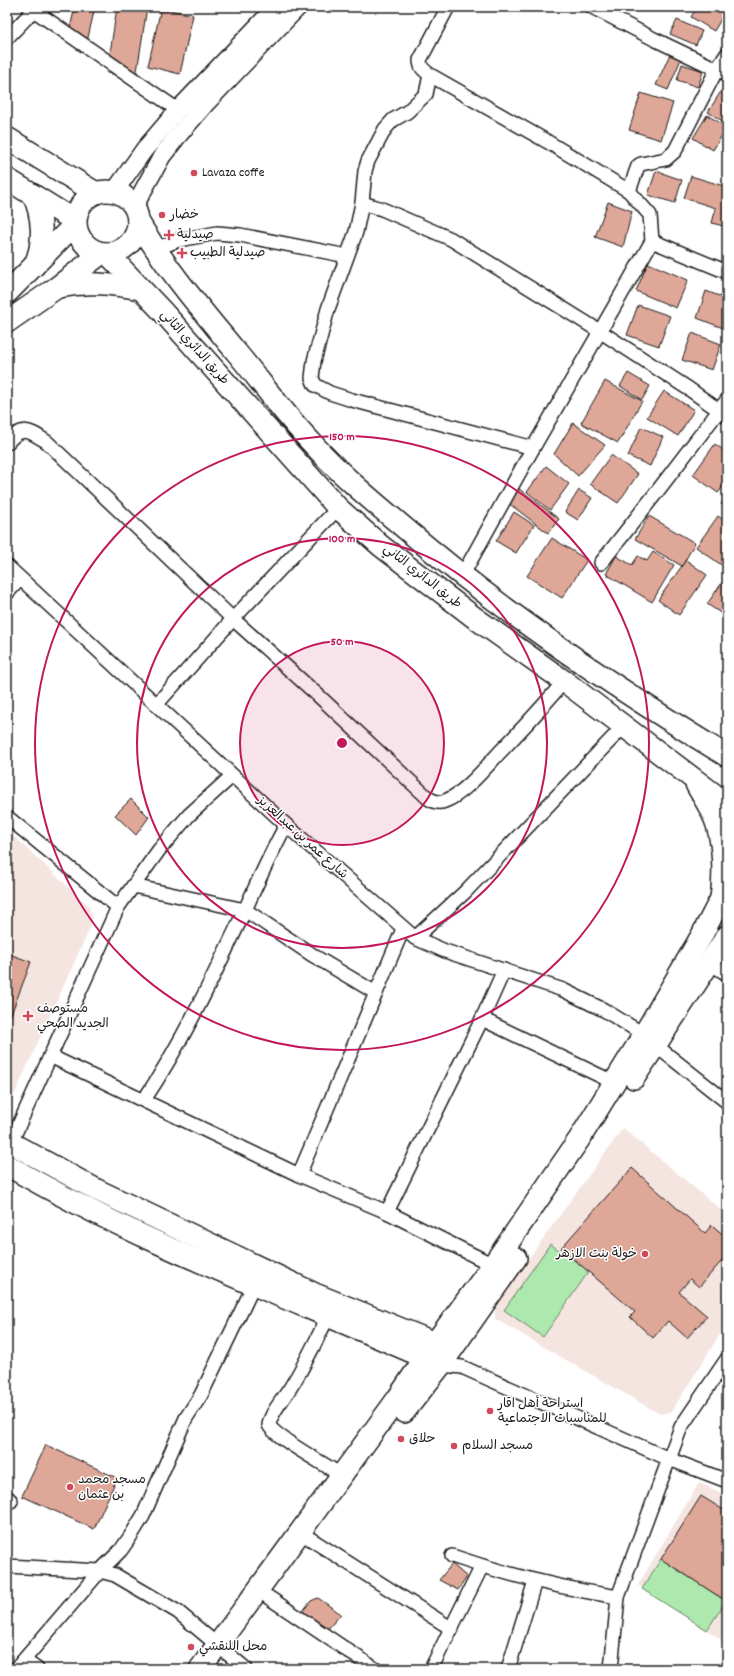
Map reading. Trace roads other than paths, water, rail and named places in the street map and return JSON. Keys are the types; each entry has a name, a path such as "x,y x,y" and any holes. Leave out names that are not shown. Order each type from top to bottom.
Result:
{"main road":[{"path":"7,138 105,192 129,200 136,214 137,230 133,239 126,247 117,251 105,253 7,322"},
{"path":"7,179 75,223"},
{"path":"105,192 88,197 81,204 77,212 75,223 79,238 89,248 105,253"},
{"path":"32,195 40,214 41,229 39,248 34,266"},
{"name":"طريق الدائري الثاني","path":"136,214 155,249 176,279 311,443 349,481 427,549 490,598 599,675 727,756"},
{"path":"7,293 75,223"},
{"name":"طريق الدائري الثاني","path":"105,253 140,289 338,508 410,569 475,618 564,681 727,804"},
{"path":"56,288 75,284 93,283 111,284 140,289"},
{"path":"410,569 427,549"},
{"path":"200,1669 221,1656 268,1597 366,1459 505,1274 649,1041 724,893 723,868 717,824 693,778"},
{"path":"221,1656 341,1475 398,1398 443,1357 494,1266 615,1083 710,963 727,936"},
{"path":"8,1145 97,1190 443,1357"},
{"path":"7,1165 86,1208 254,1285 328,1317 443,1357"}],"street":[{"path":"105,192 144,150 178,110 276,7"},
{"path":"136,214 162,156 176,138 207,102 298,7"},
{"path":"448,7 420,60 420,66 430,75 548,142 629,191 650,215 652,241 533,448 462,576"},
{"path":"592,7 654,39 722,71"},
{"path":"7,38 31,9 178,110"},
{"path":"629,191 638,166 649,162 666,159 675,151 722,71 727,54"},
{"path":"430,75 426,94 407,112 393,120 385,129 368,161 365,171 362,203 356,232 328,309 314,361 312,378 315,385 330,393 352,400 533,448"},
{"path":"362,203 389,212 451,239 725,409 600,563"},
{"path":"155,249 179,240 217,233 240,235 347,256"},
{"path":"652,241 727,272"},
{"path":"7,443 15,433 24,431 30,432 47,442 233,620 321,698 428,798 438,802 446,801 470,783 550,699 564,681"},
{"path":"156,706 233,620 338,508"},
{"name":"شارع عمر بن عبدالعزيز","path":"7,566 232,776 403,929 415,938 445,951 563,990 618,1018 727,1102"},
{"path":"7,593 20,579"},
{"path":"415,938 465,892 624,726"},
{"path":"8,1145 118,907 159,850 189,815 232,776"},
{"path":"7,817 118,907"},
{"path":"144,1100 177,1048 245,910 265,865 286,825"},
{"path":"133,886 245,910 314,956 376,993"},
{"path":"299,1175 403,929"},
{"path":"710,963 727,974"},
{"path":"387,1212 482,1019 504,970"},
{"path":"482,1019 615,1083"},
{"path":"50,1056 299,1175 387,1212 494,1266"},
{"path":"37,1669 20,1664 100,1571 121,1550 143,1516 186,1418 201,1395 254,1285"},
{"path":"328,1317 292,1386 270,1420 269,1425 272,1430 286,1440 341,1475"},
{"path":"443,1357 669,1459 727,1481"},
{"path":"610,1669 618,1597 681,1427 727,1359"},
{"path":"309,1538 452,1629"},
{"path":"452,1556 535,1581 618,1597"},
{"path":"7,1566 100,1571 115,1574 178,1612 221,1656 246,1669"},
{"path":"431,1669 482,1566"},
{"path":"508,1669 535,1581"},
{"path":"268,1597 375,1669"}],"place":[{"name":"Lavaza coffe","path":"194,173"},
{"name":"خضار","path":"162,215"},
{"name":"صيدلية","path":"169,235"},
{"name":"صيدلية الطبيب","path":"182,253"},
{"name":"مستوصف الجديد الصحي","path":"28,1016"},
{"name":"خولة بنت الازهر","path":"645,1254"},
{"name":"استراحة أهل اقار للمناسبات الاجتماعية","path":"490,1411"},
{"name":"حلاق","path":"401,1439"},
{"name":"مسجد السلام","path":"454,1446"},
{"name":"مسجد محمد بن عثمان","path":"70,1487"},
{"name":"محل اللنقشي","path":"191,1647"}]}
